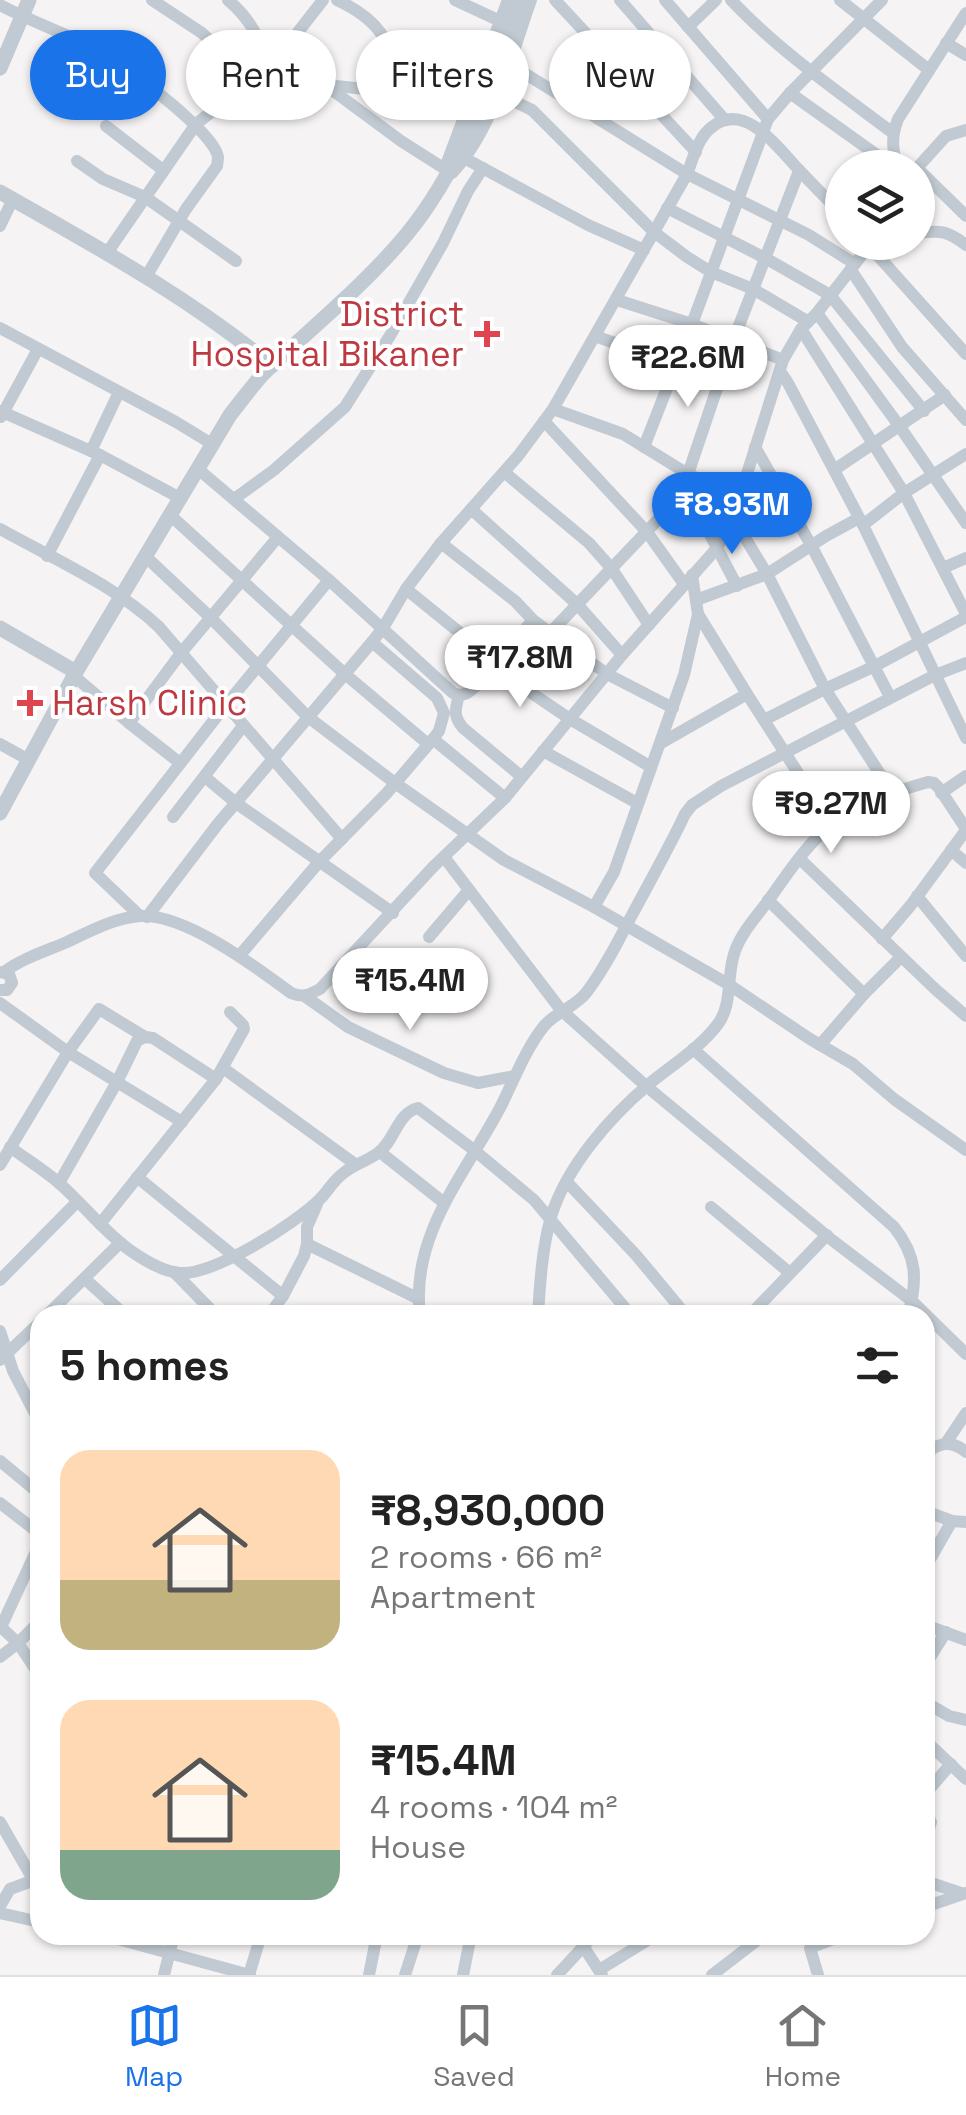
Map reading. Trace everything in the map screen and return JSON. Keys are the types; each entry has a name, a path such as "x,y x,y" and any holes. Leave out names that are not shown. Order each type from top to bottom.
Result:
{"street":[{"path":"152,0 197,30"},
{"path":"228,0 256,30"},
{"path":"300,30 323,0"},
{"path":"337,0 364,14 379,30"},
{"path":"456,0 500,21"},
{"path":"498,30 508,0"},
{"path":"510,30 521,0"},
{"path":"521,30 532,0"},
{"path":"555,0 696,152"},
{"path":"620,0 724,119 765,125"},
{"path":"665,0 799,171 825,197"},
{"path":"688,27 716,0"},
{"path":"731,0 901,150"},
{"path":"840,0 929,70"},
{"path":"644,447 765,125 790,93 882,0"},
{"path":"0,5 28,5 94,49 196,124 215,150 217,166 146,277"},
{"path":"0,68 28,5"},
{"path":"894,150 892,138 898,119 966,13"},
{"path":"946,44 966,55"},
{"path":"529,76 687,174 825,241"},
{"path":"336,93 445,168"},
{"path":"790,93 869,150"},
{"path":"529,109 671,246 712,272 808,321 900,426 964,515"},
{"path":"144,916 372,642 441,543 548,415 687,174 704,135 724,119"},
{"path":"107,253 201,120"},
{"path":"439,187 471,120"},
{"path":"2,804 230,414 272,366 382,264 439,187 472,120"},
{"path":"439,187 466,158 479,136 481,120"},
{"path":"106,126 164,170"},
{"path":"935,150 946,136 966,130"},
{"path":"466,158 588,225 644,250"},
{"path":"77,162 144,197 236,261"},
{"path":"234,500 331,421 356,392 483,168"},
{"path":"550,633 669,508 686,480 799,171"},
{"path":"935,187 966,216"},
{"path":"0,226 6,196 146,277 236,336 272,366"},
{"path":"668,208 830,295 924,411"},
{"path":"935,233 949,233 966,246"},
{"path":"306,997 320,989 444,856 505,798 622,655 717,548 733,518 782,366 808,321 857,260"},
{"path":"865,260 902,347 966,420"},
{"path":"882,260 966,354"},
{"path":"616,300 692,324 782,366 962,722 966,738"},
{"path":"764,720 875,666 966,615 904,493 808,321"},
{"path":"0,328 212,444"},
{"path":"595,336 721,380"},
{"path":"38,348 1,414 96,453 180,498"},
{"path":"48,556 96,453 119,392"},
{"path":"834,470 945,395"},
{"path":"548,415 613,430 644,447 686,480 739,499"},
{"path":"548,415 688,579 697,607 784,754 831,824"},
{"path":"755,446 890,698"},
{"path":"697,607 767,574 861,521 966,454"},
{"path":"198,468 459,696 474,688 534,620"},
{"path":"504,472 589,543 612,569 649,626"},
{"path":"686,480 737,586"},
{"path":"471,509 577,604 622,655"},
{"path":"170,515 345,674 505,798"},
{"path":"733,518 844,721 892,794"},
{"path":"0,529 121,596 150,619 342,840"},
{"path":"129,723 278,536"},
{"path":"441,543 515,600 550,633 607,674 673,708"},
{"path":"145,556 308,717 394,783 504,860 728,984 853,1064 894,1099 966,1150"},
{"path":"943,568 966,558"},
{"path":"144,916 95,873 329,580"},
{"path":"406,589 494,664 570,719 652,768"},
{"path":"594,907 614,872 661,743 684,675 697,607"},
{"path":"0,628 75,674 180,763"},
{"path":"240,955 439,731 444,713 437,698 372,642"},
{"path":"419,1305 426,1246 443,1202 545,1026 584,996 685,814 721,786 935,675 966,663"},
{"path":"661,743 748,694"},
{"path":"459,696 456,720 522,778"},
{"path":"172,817 243,726"},
{"path":"0,744 29,760"},
{"path":"543,751 637,803"},
{"path":"941,793 966,776"},
{"path":"205,777 393,913"},
{"path":"539,1305 550,1219 567,1182 596,1138 646,1086 692,1050 720,1021 727,1003 730,966 741,937 768,900 831,824 892,794 934,783 966,830 882,938"},
{"path":"951,850 966,862"},
{"path":"444,856 561,1010 907,1305"},
{"path":"800,859 966,1016"},
{"path":"429,936 469,890"},
{"path":"917,896 966,956"},
{"path":"768,900 864,994"},
{"path":"2,972 109,923 144,916 162,918 240,955 290,993 306,997 348,1027 444,1073 478,1083 514,1076"},
{"path":"820,1044 901,957"},
{"path":"0,991 7,990 12,982 11,976 2,972"},
{"path":"0,1003 68,1052 182,1122"},
{"path":"0,1165 68,1052 99,1009 219,1074 355,1164"},
{"path":"100,1224 219,1074 244,1029 230,1012"},
{"path":"59,1183 137,1041 145,1037"},
{"path":"692,1050 894,1227 912,1254 910,1305"},
{"path":"175,1273 192,1272 235,1256 265,1239 318,1201 355,1164 380,1152 403,1118 418,1108 534,1200 623,1305"},
{"path":"10,1147 59,1183 120,1244 175,1273 206,1305"},
{"path":"380,1152 443,1202"},
{"path":"137,1177 283,1296"},
{"path":"567,1182 678,1305"},
{"path":"276,1305 304,1256 306,1227 318,1201"},
{"path":"0,1280 76,1202"},
{"path":"711,1206 790,1273"},
{"path":"760,1305 827,1235"},
{"path":"59,1305 120,1244"},
{"path":"307,1244 418,1299"},
{"path":"85,1279 114,1305"},
{"path":"935,1329 966,1354"},
{"path":"0,1331 4,1356 30,1403"},
{"path":"4,1356 30,1332"},
{"path":"946,1443 966,1413"},
{"path":"935,1446 955,1444 966,1452"},
{"path":"0,1461 30,1486"},
{"path":"0,1503 30,1526"},
{"path":"935,1514 959,1522 935,1554"},
{"path":"30,1564 1,1626 30,1661"},
{"path":"935,1629 966,1640"},
{"path":"0,1657 30,1630"},
{"path":"935,1649 946,1632"},
{"path":"935,1708 966,1720"},
{"path":"935,1749 966,1779"},
{"path":"935,1782 951,1764"},
{"path":"0,1822 30,1868"},
{"path":"0,1876 16,1886"},
{"path":"0,1906 10,1889 30,1881"},
{"path":"935,1884 964,1893"},
{"path":"935,1903 964,1893"},
{"path":"0,1913 30,1920"},
{"path":"143,1945 250,1975 258,1945"},
{"path":"164,1975 171,1945"},
{"path":"369,1975 375,1945"},
{"path":"405,1975 415,1945"},
{"path":"463,1975 469,1945"},
{"path":"557,1975 582,1946 600,1973 641,1945"},
{"path":"712,1975 751,1945"},
{"path":"808,1945 818,1975"}],"place":[{"name":"District Hospital Bikaner","path":"487,334"},
{"name":"Harsh Clinic","path":"30,703"}]}
